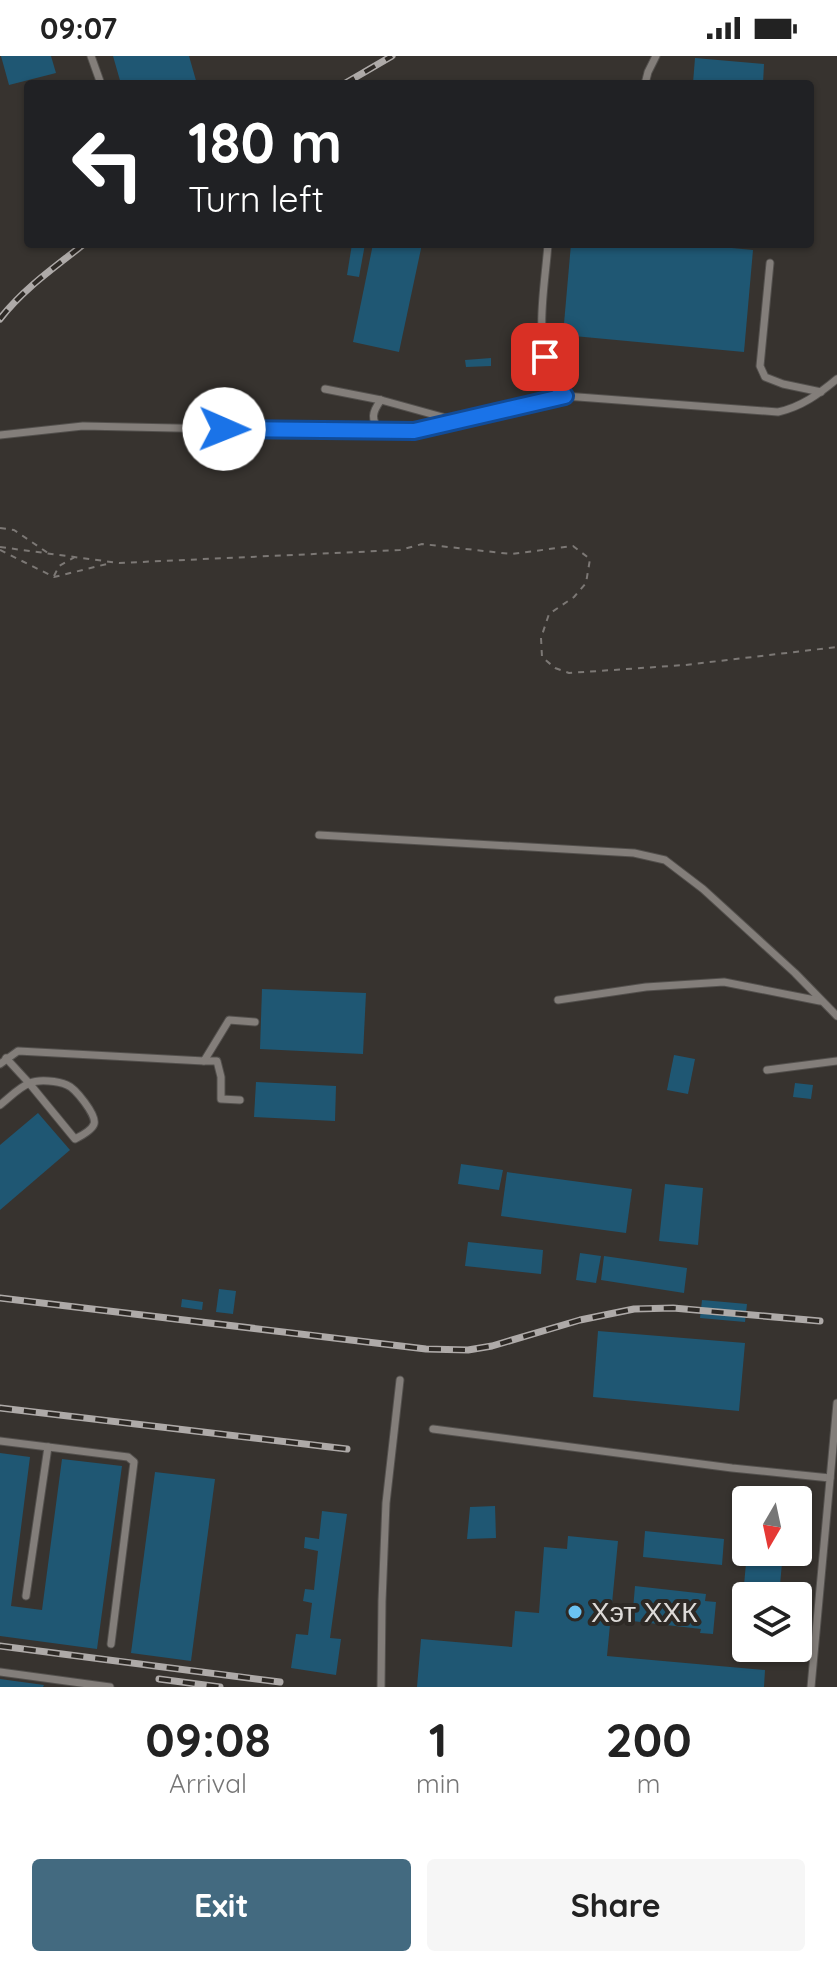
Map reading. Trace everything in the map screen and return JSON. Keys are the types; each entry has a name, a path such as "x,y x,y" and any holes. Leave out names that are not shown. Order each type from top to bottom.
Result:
{"lane":[{"path":"91,56 100,80"},
{"path":"646,80 656,56"},
{"path":"548,248 542,327 545,357 552,378 565,396"},
{"path":"770,263 760,366 765,377 821,392"},
{"path":"0,435 83,426 414,431 565,396 778,412 793,409 837,379"},
{"path":"325,389 381,400 457,421"},
{"path":"381,400 375,408 373,420 381,431"},
{"path":"319,835 634,853 665,860 703,889 837,1016"},
{"path":"558,1000 646,987 724,982 822,1001"},
{"path":"204,1061 229,1020 255,1022"},
{"path":"0,1105 29,1083 71,1086 92,1112 93,1127 75,1139 29,1083 3,1061 18,1051 217,1061 221,1099 240,1100"},
{"path":"767,1070 837,1061"},
{"path":"381,1687 386,1503 400,1380"},
{"path":"811,1687 837,1403"},
{"path":"433,1429 830,1478"},
{"path":"0,1441 128,1457 134,1462 111,1644"},
{"path":"26,1596 48,1447"},
{"path":"0,1672 110,1687"}],"path":[{"path":"0,528 14,530 49,553"},
{"path":"0,548 115,562 400,550 422,544 511,554 573,546 590,559 586,583 574,597 549,614 541,638 542,657 555,668 569,673 685,665 837,647"},
{"path":"0,548 54,577 115,562"},
{"path":"54,577 59,566 76,557"}],"building":[{"path":"1,56 51,56 56,73 9,85"},
{"path":"113,56 189,56 196,80 120,80"},
{"path":"695,58 764,64 763,80 693,80"},
{"path":"351,248 364,248 359,277 347,275"},
{"path":"372,248 421,248 399,352 353,342"},
{"path":"571,248 753,250 744,352 563,335"},
{"path":"491,358 491,366 466,367 465,360"},
{"path":"262,989 366,993 363,1054 260,1049"},
{"path":"674,1055 695,1059 688,1094 667,1090"},
{"path":"256,1082 336,1086 335,1121 254,1117"},
{"path":"795,1083 813,1085 811,1099 793,1097"},
{"path":"38,1113 70,1150 0,1210 0,1145"},
{"path":"461,1164 503,1170 499,1190 458,1184"},
{"path":"507,1172 632,1189 626,1233 501,1216"},
{"path":"665,1184 703,1188 698,1245 659,1241"},
{"path":"468,1242 543,1250 541,1274 465,1266"},
{"path":"580,1253 601,1256 596,1283 576,1280"},
{"path":"604,1256 687,1268 684,1293 601,1280"},
{"path":"219,1289 236,1291 233,1314 216,1312"},
{"path":"182,1299 203,1302 202,1310 181,1307"},
{"path":"702,1300 747,1304 745,1322 700,1318"},
{"path":"598,1331 745,1343 739,1411 593,1397"},
{"path":"0,1453 30,1457 11,1606 42,1610 62,1459 122,1466 97,1649 0,1636"},
{"path":"155,1472 215,1479 191,1661 131,1653"},
{"path":"495,1506 496,1538 467,1539 470,1507"},
{"path":"322,1511 347,1514 330,1638 341,1639 336,1675 291,1668 296,1634 308,1635 312,1603 303,1601 305,1589 314,1590 318,1551 304,1548 305,1537 319,1539"},
{"path":"645,1531 724,1539 722,1565 643,1557"},
{"name":"Хэт ХХК","path":"568,1536 618,1541 607,1656 765,1670 764,1687 417,1687 421,1639 512,1647 515,1611 539,1613 544,1547 567,1549"},
{"path":"746,1566 782,1566 780,1582 744,1582"},
{"path":"635,1586 706,1594 705,1601 716,1602 713,1634 700,1633 701,1629 632,1621"},
{"path":"0,1679 44,1685 0,1687"}],"railway":[{"path":"351,80 392,56"},
{"path":"0,319 29,288 79,248"},
{"path":"0,1298 426,1349 468,1350 492,1346 580,1320 634,1309 673,1308 820,1321"},
{"path":"0,1408 347,1449"},
{"path":"0,1646 280,1682"},
{"path":"159,1679 220,1687"}],"place":[{"name":"Хэт ХХК","path":"575,1612"}],"route":[{"path":"224,429 414,431 472,419 565,396 552,378 545,357"}]}
